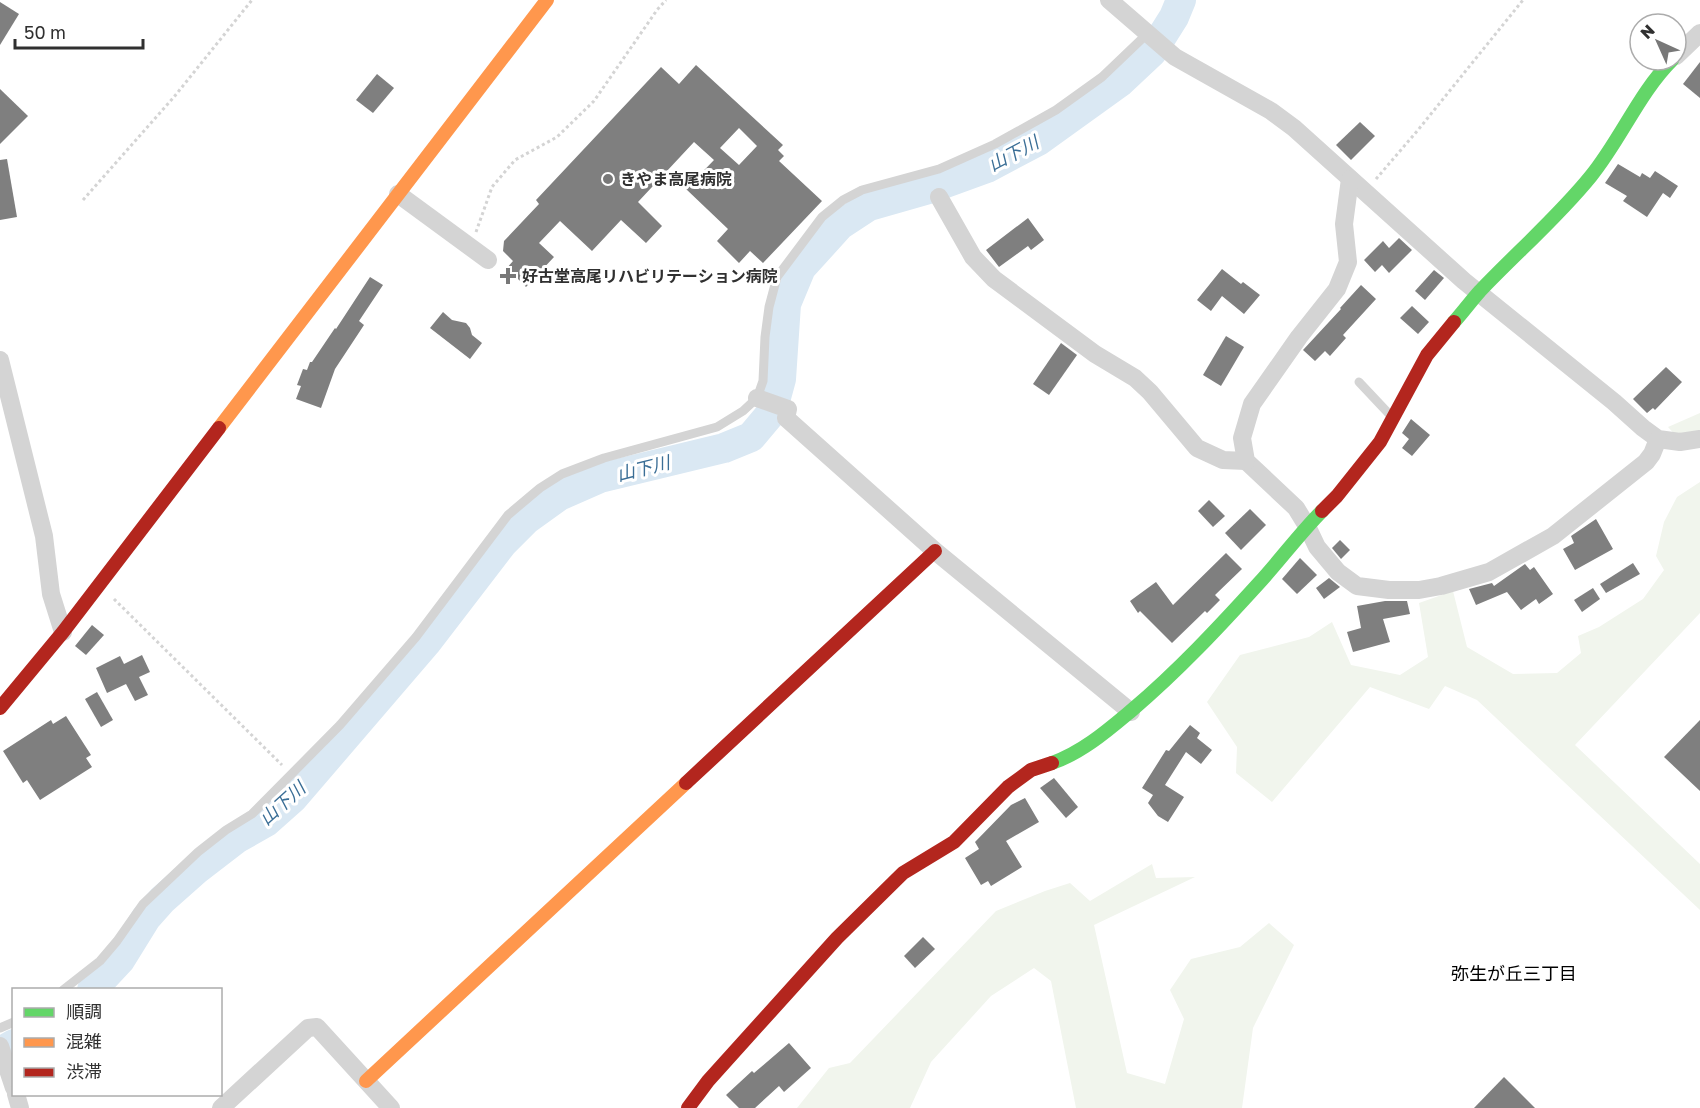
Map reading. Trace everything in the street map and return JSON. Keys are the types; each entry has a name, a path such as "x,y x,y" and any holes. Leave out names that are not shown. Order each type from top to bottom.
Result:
{"street":[{"path":"0,708 100,585 547,0"},
{"path":"1109,0 1175,57 1271,111 1294,128 1464,281 1643,428 1658,439 1680,442 1700,439"},
{"path":"1688,44 1700,33"},
{"path":"688,1108 708,1081 837,938 903,873 954,843 1008,787 1031,770 1063,759 1104,734 1131,712 1165,682 1260,582 1307,526 1337,496 1380,442 1427,355 1479,292 1592,175 1660,72"},
{"path":"1350,179 1344,224 1348,262 1336,289 1252,404 1242,438 1246,461 1296,508 1317,547 1338,572 1357,586 1389,590 1419,590 1489,572 1553,536 1646,462 1658,439"},
{"path":"398,194 488,260"},
{"path":"939,197 974,257 994,279 1095,354 1136,378 1197,448 1223,460 1246,461"},
{"path":"0,360 44,536 51,594 63,632"},
{"path":"760,398 788,410 786,418 935,551 1131,712"},
{"path":"366,1081 935,551"},
{"path":"221,1108 308,1028 317,1028 391,1108"},
{"path":"0,1046 12,1082"}],"lane":[{"path":"66,988 100,961 143,904 198,852 226,830 252,814 340,725 416,637 508,515 540,488 562,474 604,458 717,427 760,398 769,307 777,277 822,217 843,200 862,190 939,169 995,144 1046,116 1102,77 1147,34"},
{"path":"1359,382 1393,418"}],"path":[{"path":"83,200 174,97 252,0"},
{"path":"471,248 492,187 515,160 557,137 594,101 666,0"},
{"path":"1365,192 1523,0"},
{"path":"100,585 291,774"}],"shaded area":[{"path":"1700,413 1700,435 1678,438 1668,427"},
{"path":"1700,482 1700,613 1575,745 1700,864 1700,910 1477,700 1445,686 1429,709 1370,687 1272,802 1236,773 1237,747 1207,702 1240,655 1309,637 1332,622 1351,665 1400,675 1428,657 1419,603 1453,591 1467,647 1513,674 1557,673 1581,653 1578,636 1599,627 1643,599 1664,570 1656,556 1664,522 1677,497"},
{"path":"1152,864 1156,878 1195,877 1094,925 1127,1073 1165,1084 1184,1019 1170,990 1191,959 1240,947 1269,923 1294,945 1253,1028 1242,1108 1076,1108 1051,981 1034,968 991,996 931,1062 910,1108 797,1108 829,1068 850,1063 996,911 1070,883 1090,901"}],"building":[{"path":"0,2 19,14 0,45"},
{"path":"1700,62 1700,98 1683,84"},
{"name":"きやま高尾病院","path":"696,65 783,145 778,150 784,156 779,161 822,201 763,263 750,251 739,263 717,241 728,229 686,189 714,160 694,142 638,202 662,226 646,243 621,220 592,251 560,221 539,243 554,257 526,287 507,268 513,261 503,251 504,241 539,204 536,200 661,67 679,84","holes":["739,128 757,146 739,165 720,148"]},
{"path":"377,74 394,88 373,113 356,100"},
{"path":"0,89 28,116 0,144"},
{"path":"1360,122 1375,136 1351,160 1336,145"},
{"path":"7,159 17,217 0,220 0,160"},
{"path":"1618,164 1640,177 1642,173 1650,178 1655,171 1678,186 1670,198 1663,193 1647,217 1623,201 1627,196 1605,183"},
{"path":"1028,218 1044,240 1031,250 1028,246 999,267 986,250"},
{"path":"1399,238 1412,250 1389,273 1382,265 1375,272 1364,260 1383,241 1389,248"},
{"path":"1222,269 1260,295 1244,314 1222,296 1211,311 1197,300"},
{"path":"1434,270 1444,278 1425,300 1415,291"},
{"path":"370,277 383,285 359,321 364,325 335,369 321,408 296,399 301,386 297,385 303,369 307,370 310,362 336,329"},
{"path":"1361,285 1376,299 1343,335 1346,338 1330,356 1325,351 1315,361 1303,350"},
{"path":"1412,306 1429,322 1418,334 1400,318"},
{"path":"443,312 452,320 466,323 472,335 482,343 470,359 430,328"},
{"path":"1226,336 1244,347 1221,386 1203,375"},
{"path":"1061,343 1077,355 1049,395 1033,384"},
{"path":"1666,367 1682,382 1655,410 1653,408 1647,413 1633,399"},
{"path":"1411,419 1430,435 1412,456 1402,448 1409,439 1402,433"},
{"path":"1209,500 1225,516 1213,527 1198,511"},
{"path":"1250,509 1266,525 1241,550 1225,533"},
{"path":"1596,519 1613,549 1575,570 1563,549 1574,543 1571,536"},
{"path":"1340,540 1350,550 1341,559 1332,548"},
{"path":"1226,553 1242,569 1215,595 1220,600 1207,613 1205,611 1172,643 1140,611 1138,613 1130,601 1156,582 1173,605"},
{"path":"1300,558 1317,575 1297,594 1282,579"},
{"path":"1633,563 1640,574 1606,593 1600,584"},
{"path":"1525,564 1530,570 1534,567 1553,594 1539,604 1536,599 1521,610 1507,592 1476,605 1469,589 1492,583 1494,586"},
{"path":"1329,578 1340,587 1324,599 1316,588"},
{"path":"1593,588 1600,599 1582,612 1574,600"},
{"path":"1385,601 1407,601 1410,614 1383,619 1390,642 1353,652 1347,632 1361,628 1357,606"},
{"path":"92,625 104,635 86,655 75,646"},
{"path":"142,655 150,672 139,677 148,695 135,701 126,684 107,693 96,668 120,656 124,664"},
{"path":"97,692 113,720 101,727 85,699"},
{"path":"66,716 91,755 86,758 92,767 40,800 27,780 23,783 3,751 51,720 53,724"},
{"path":"1700,720 1700,791 1664,757"},
{"path":"1190,725 1200,733 1197,738 1212,750 1201,764 1186,752 1165,785 1184,797 1168,822 1158,816 1148,803 1153,795 1142,788 1166,750 1169,751"},
{"path":"1054,778 1078,807 1066,818 1040,788"},
{"path":"1025,798 1039,822 1006,841 1022,867 991,886 988,881 981,885 965,858 979,849 975,842 1011,805"},
{"path":"923,937 935,949 915,968 904,956"},
{"path":"789,1043 811,1068 784,1092 779,1086 755,1108 739,1108 726,1095 752,1071 754,1073"},
{"path":"1504,1077 1535,1108 1474,1108"}],"waterway":[{"name":"山下川","path":"94,988 120,960 146,918 162,900 197,869 236,839 266,822 293,798 426,643 502,544 527,519 559,496 600,478 724,448 751,437 772,412 781,379 786,304 801,268 840,225 869,206 932,188 987,168 1038,141 1120,82 1152,52 1174,17 1181,0"},
{"name":"山下川","path":"0,1052 12,1045"}],"traffic: fast":[{"path":"1454,322 1480,291 1591,176 1661,72"},
{"path":"1052,763 1095,740 1166,680 1229,616 1322,511"}],"traffic: slow":[{"path":"219,428 547,0"},
{"path":"366,1081 686,783"}],"traffic: jam":[{"path":"1322,511 1337,496 1380,442 1427,355 1454,322"},
{"path":"0,708 63,632 219,428"},
{"path":"686,783 935,551"},
{"path":"688,1108 708,1081 837,938 903,873 954,842 1008,787 1031,770 1052,763"}],"place":[{"name":"きやま高尾病院","path":"608,179"},
{"name":"好古堂高尾リハビリテーション病院","path":"508,276"}],"district":[{"name":"弥生が丘三丁目","path":"1514,973"}]}
